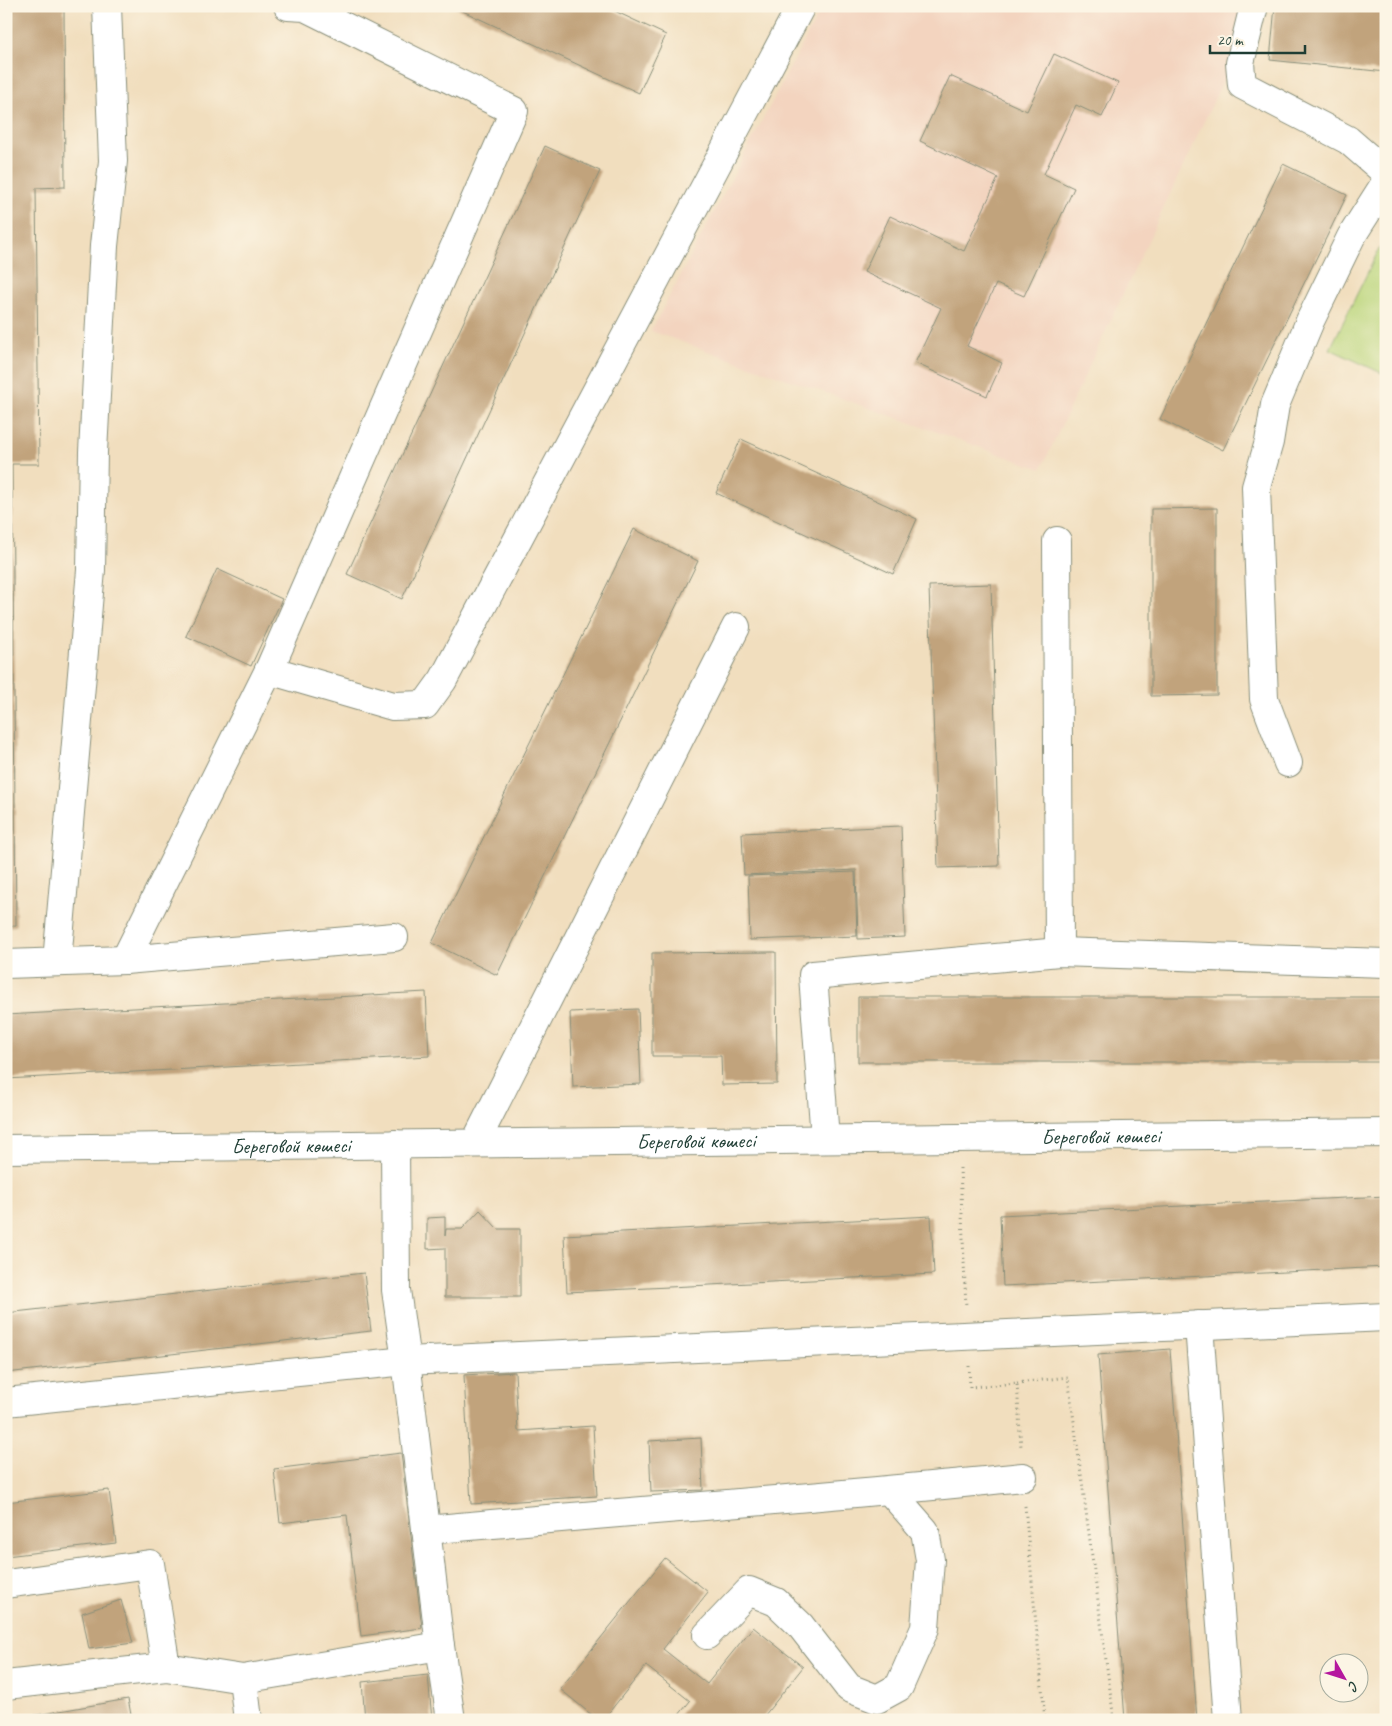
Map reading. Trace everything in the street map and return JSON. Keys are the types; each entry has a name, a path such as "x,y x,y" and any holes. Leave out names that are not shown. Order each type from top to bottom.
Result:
{"street":[{"path":"57,962 91,570 93,452 101,285 113,161 108,6"},
{"path":"125,960 269,670 514,110 305,7 288,6"},
{"path":"269,670 393,706 425,706 443,680 801,6"},
{"path":"1254,6 1240,63 1242,85 1348,140 1386,173"},
{"path":"1288,763 1264,699 1256,487 1269,442 1275,405 1310,321 1351,237 1386,182"},
{"path":"1057,541 1059,952"},
{"path":"475,1143 736,627"},
{"path":"6,964 125,960 394,938"},
{"path":"825,1139 813,975 1059,952 1386,963"},
{"name":"Береговой көшесі","path":"6,1149 1386,1133"},
{"path":"395,1144 396,1290 440,1646 451,1720"},
{"path":"6,1402 406,1361 1386,1317"},
{"path":"1200,1325 1228,1720"},
{"path":"426,1530 597,1514 890,1491 1023,1477"},
{"path":"707,1636 750,1591 776,1602 800,1625 849,1688 877,1699 900,1687 926,1628 930,1560 925,1531 890,1491"},
{"path":"6,1584 150,1564 166,1667"},
{"path":"6,1685 166,1667 243,1679 440,1646"},
{"path":"243,1679 248,1720"}],"path":[{"path":"958,1138 970,1387 1017,1384 1068,1377 1114,1720"},
{"path":"1017,1384 1023,1477 1045,1720"}],"shaded area":[{"path":"834,6 1242,6 1239,47 1041,469 651,331 818,15"}],"green space":[{"path":"1386,235 1386,375 1330,349"}],"building":[{"path":"6,6 64,6 65,187 36,188 39,464 12,464 16,926 6,927"},
{"path":"452,6 604,6 666,35 639,93"},
{"path":"1275,6 1386,7 1386,72 1270,60"},
{"path":"1054,54 1118,83 1102,117 1076,105 1044,174 1074,188 1024,296 996,284 967,346 1002,363 987,396 915,363 941,308 864,272 890,216 964,251 998,178 920,141 950,76 1027,111"},
{"path":"545,146 600,171 402,599 347,574"},
{"path":"1283,164 1347,195 1223,450 1160,419"},
{"path":"741,439 917,519 893,574 716,493"},
{"path":"1217,508 1217,695 1151,696 1151,509"},
{"path":"634,529 698,561 497,975 432,943"},
{"path":"217,569 282,599 251,666 186,636"},
{"path":"991,584 999,866 938,868 929,586"},
{"path":"901,826 905,937 858,939 856,870 744,875 742,833"},
{"path":"855,872 857,936 750,940 748,876"},
{"path":"776,952 777,1084 722,1085 721,1056 652,1056 652,953"},
{"path":"426,992 429,1056 6,1079 6,1015"},
{"path":"858,997 1386,997 1386,1062 858,1062"},
{"path":"638,1009 641,1084 573,1087 570,1012"},
{"path":"1386,1196 1386,1267 1003,1286 1000,1215"},
{"path":"480,1210 498,1229 520,1229 520,1297 445,1297 445,1248 427,1249 427,1218 445,1217 445,1236 446,1229 462,1229"},
{"path":"931,1216 934,1274 567,1292 564,1235"},
{"path":"364,1273 371,1331 6,1373 6,1313"},
{"path":"1170,1349 1197,1720 1125,1720 1098,1355"},
{"path":"515,1372 518,1431 593,1426 597,1496 471,1504 464,1375"},
{"path":"701,1438 703,1490 651,1492 649,1441"},
{"path":"401,1453 422,1628 361,1636 347,1515 280,1523 274,1469"},
{"path":"109,1490 116,1543 6,1556 6,1502"},
{"path":"665,1558 708,1592 663,1649 707,1684 753,1627 803,1667 761,1720 675,1720 690,1701 646,1666 603,1720 598,1720 560,1689"},
{"path":"121,1600 133,1643 89,1649 82,1613"},
{"path":"428,1675 432,1720 365,1720 362,1682"},
{"path":"128,1699 132,1720 14,1720 14,1719"}]}
